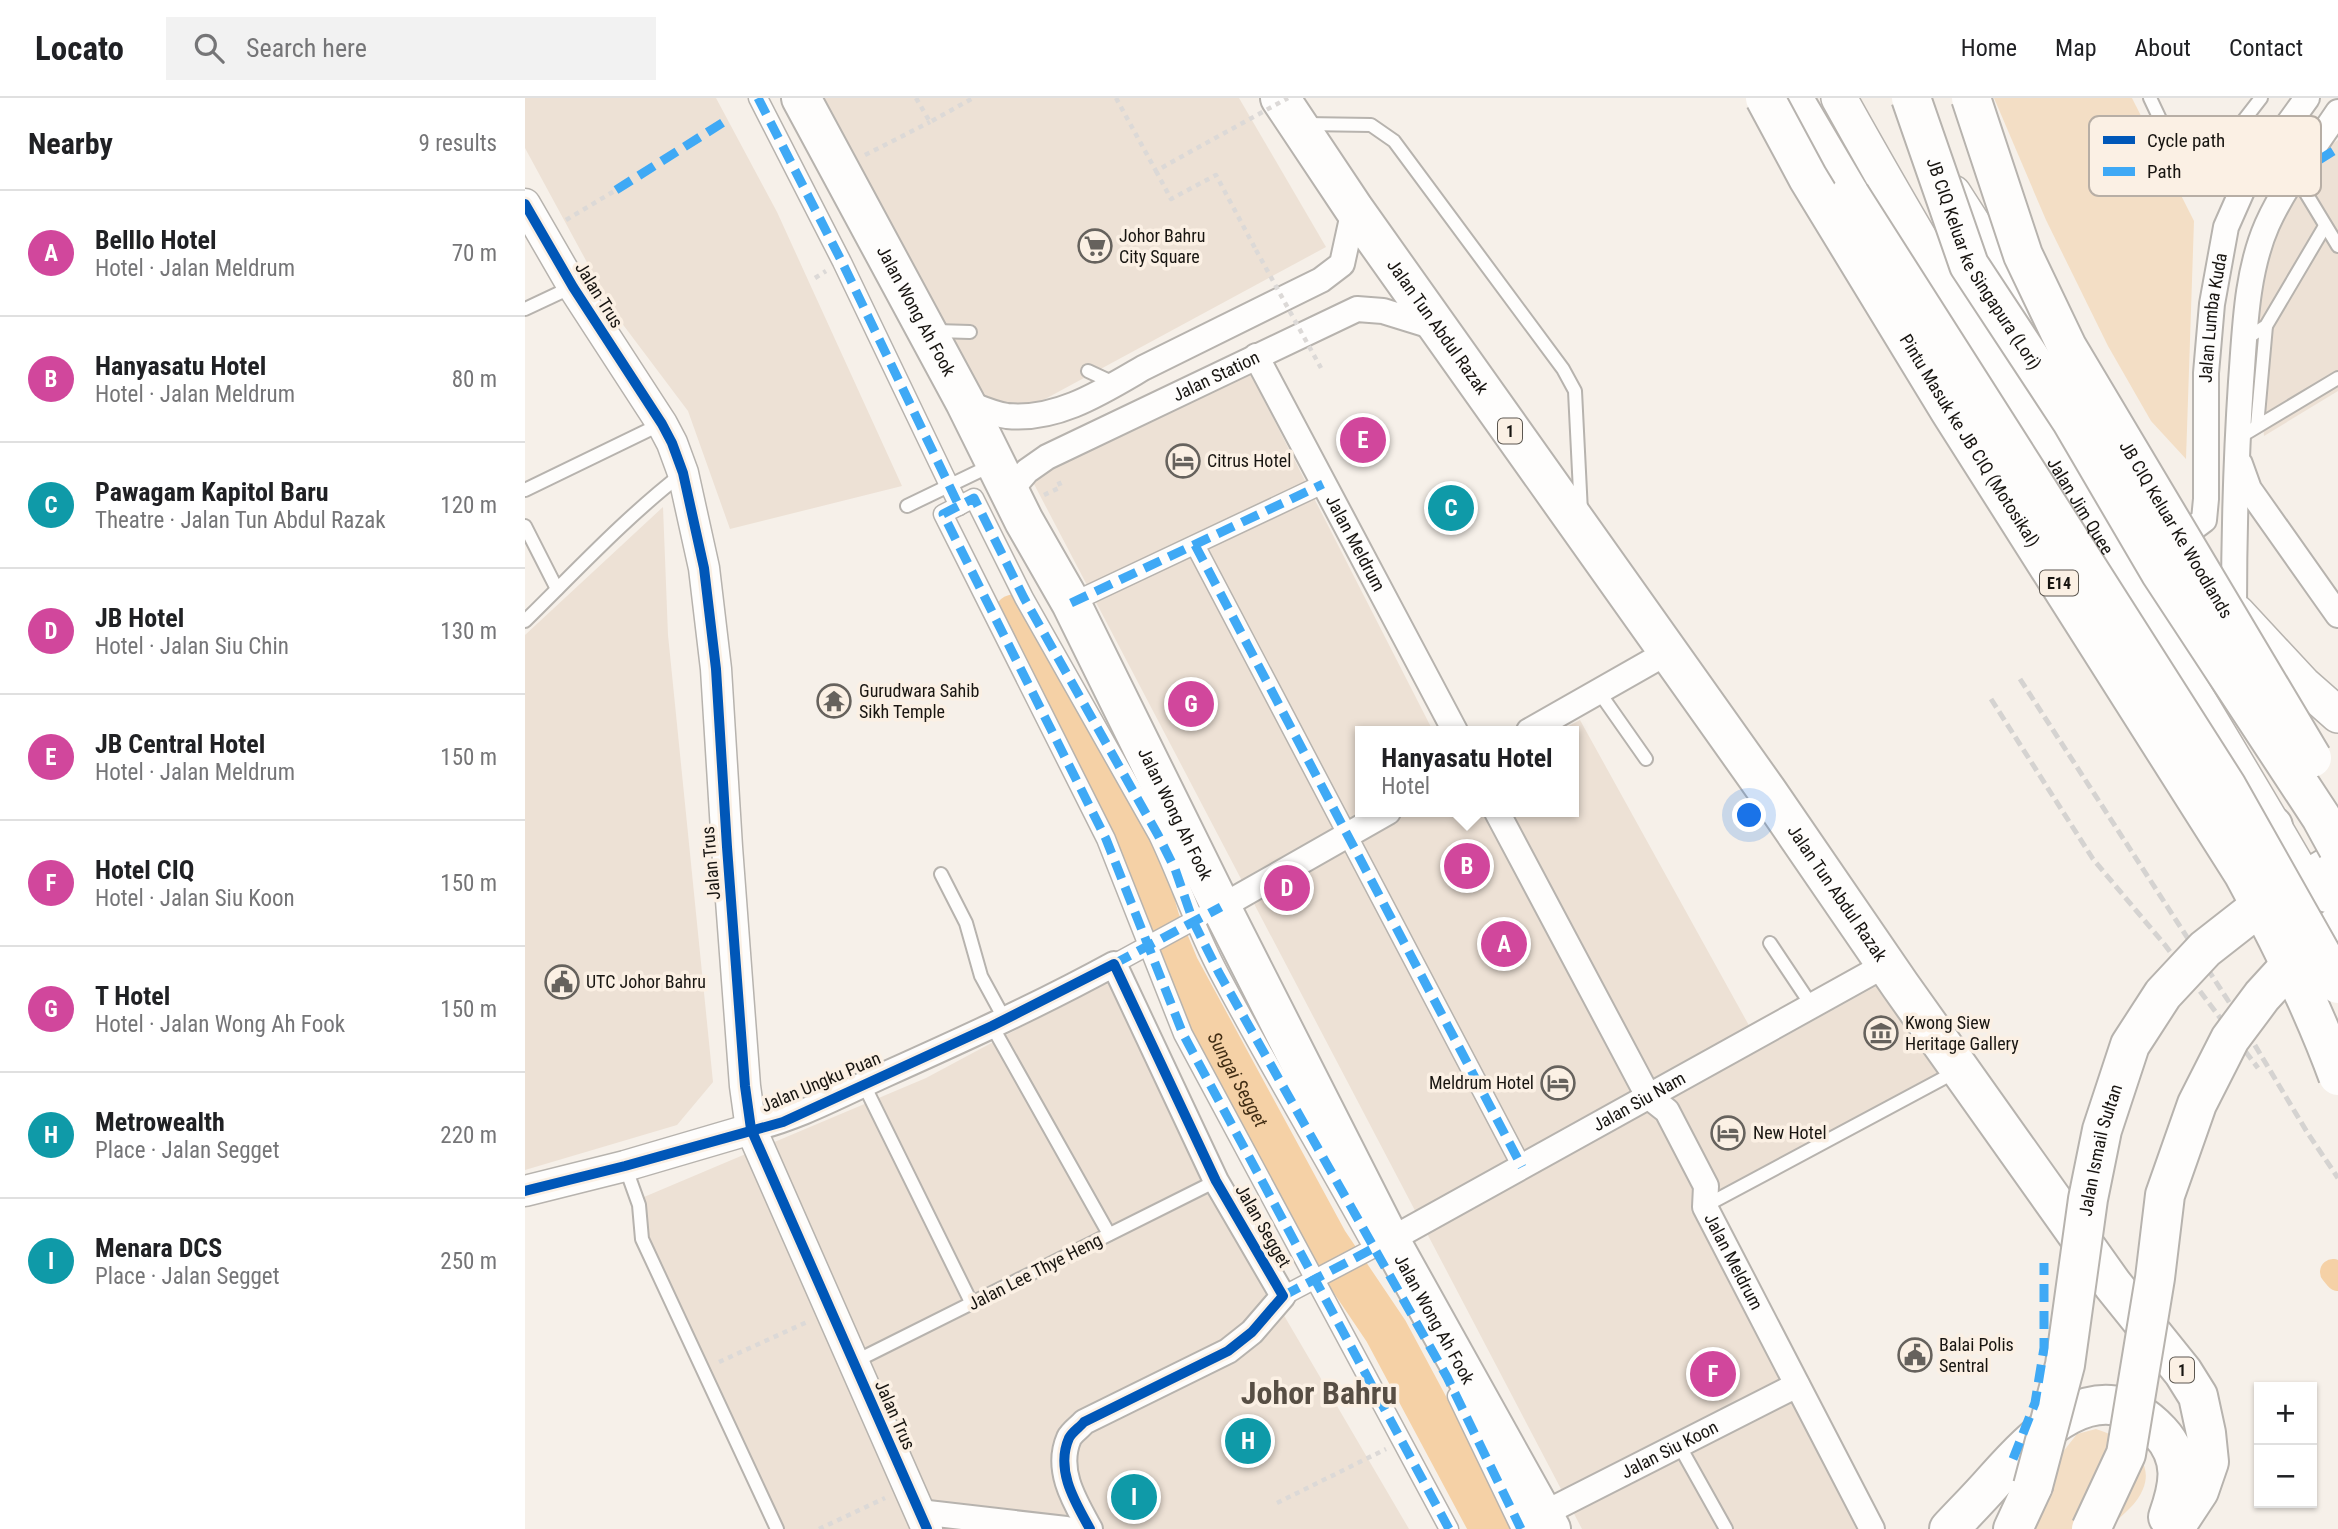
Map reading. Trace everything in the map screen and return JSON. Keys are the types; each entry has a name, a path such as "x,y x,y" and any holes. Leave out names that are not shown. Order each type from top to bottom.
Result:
{"main road":[{"name":"Pintu Masuk ke JB CIQ (Motosikal)","path":"1765,98 1808,178 1943,399 2243,873 2286,951 2321,1028 2338,1076"},
{"name":"E14","path":"1793,98 1850,195 2227,788 2338,984"},
{"name":"E14","path":"1811,98 1850,195"},
{"name":"Jalan Jim Quee","path":"1839,98 1903,213 2217,729 2273,826 2322,890"},
{"path":"1901,98 2076,405"},
{"name":"JB CIQ Keluar ke Singapura (Lori)","path":"1911,98 1969,265 2076,405"},
{"path":"1948,98 2001,259 2160,572 2321,817 2338,848"},
{"name":"JB CIQ Keluar Ke Woodlands","path":"1971,98 2023,255 2067,347 2338,798"},
{"name":"Jalan Wong Ah Fook","path":"807,104 1071,603 1201,917 1375,1248 1538,1524"},
{"name":"Jalan Tun Abdul Razak","path":"1289,107 1354,209 2113,1286 2183,1372 2198,1396 2209,1462 2199,1490 2174,1529"},
{"path":"2029,421 2036,401 2045,390 2064,386 2168,528 2234,610 2303,684 2338,715"},
{"path":"2217,729 2248,742 2269,746 2284,744 2297,731 2303,684"},
{"path":"2257,908 2276,884 2279,863 2273,826"},
{"name":"Jalan Ismail Sultan","path":"2013,1529 2033,1486 2065,1365 2088,1199 2102,1130 2130,1045 2163,994 2205,949 2257,908 2322,890 2338,862"},
{"path":"2091,1529 2126,1454 2155,1278 2165,1195 2197,1104 2231,1038 2262,996 2283,973 2338,925"},
{"path":"1949,1529 2045,1429 2081,1410 2112,1405 2144,1417 2162,1434 2173,1455 2178,1468 2178,1489 2164,1529"}],"street":[{"path":"758,98 842,262 959,506"},
{"name":"Jalan Lumba Kuda","path":"2294,116 2307,98"},
{"name":"Jalan Lumba Kuda","path":"2321,137 2338,112"},
{"name":"Jalan Lumba Kuda","path":"2168,528 2188,532 2204,520 2207,499 2207,373 2212,304 2226,227 2240,196"},
{"name":"Jalan Lumba Kuda","path":"2234,610 2244,439 2244,340 2253,269 2267,225 2283,196"},
{"name":"Jalan Trus","path":"525,204 573,287 662,424 683,473 704,568 716,670 745,1086 751,1129 918,1509"},
{"path":"965,402 1004,415 1037,415 1062,410 1116,384 1321,280 1342,264 1354,209"},
{"name":"Jalan Station","path":"1002,477 1027,471 1047,457 1357,309 1383,311 1438,328"},
{"name":"Jalan Meldrum","path":"1256,356 1452,726"},
{"name":"Jalan Lumba Kuda","path":"2244,439 2249,489 2338,615"},
{"path":"1071,603 1324,484"},
{"path":"1379,817 1201,917 1159,835 1024,598 974,498 943,514 1106,839 1183,1034 1319,1278 1449,1529"},
{"path":"1195,545 1523,1167"},
{"path":"1538,726 1668,652"},
{"name":"Jalan Meldrum","path":"1500,817 1648,1096 1667,1111 1706,1186 1705,1207 1872,1529"},
{"name":"Jalan Ungku Puan","path":"525,1191 782,1122 999,1023 1201,917"},
{"name":"Jalan Segget","path":"1090,1529 1070,1493 1063,1460 1070,1437 1084,1422 1227,1351 1252,1332 1283,1296 1216,1181 1114,964"},
{"name":"Jalan Siu Nam","path":"1375,1248 1887,964"},
{"path":"1283,1296 1375,1248"},
{"name":"Jalan Siu Koon","path":"1538,1524 1679,1445 1797,1385"},
{"path":"918,1509 1066,1529"}],"lane":[{"path":"2150,98 2158,116"},
{"path":"2247,116 2261,98"},
{"path":"1289,107 1371,125 1394,141 1563,369 1575,391 1582,532"},
{"path":"2307,196 2338,246"},
{"path":"2244,439 2266,326 2325,226"},
{"path":"525,309 573,287"},
{"path":"2244,340 2266,326"},
{"path":"927,330 970,332"},
{"path":"1088,371 1116,384"},
{"path":"2244,439 2338,378"},
{"path":"525,490 662,424"},
{"path":"525,621 629,519 683,473"},
{"path":"907,506 949,486 1002,477"},
{"path":"525,526 557,589"},
{"path":"1598,692 1646,759"},
{"path":"941,874 966,923 981,976 999,1023 1109,1234"},
{"path":"1770,943 1812,1006"},
{"path":"1705,1207 1961,1069"},
{"path":"864,1084 972,1304"},
{"path":"625,1166 639,1205 642,1239 777,1529"},
{"name":"Jalan Lee Thye Heng","path":"853,1363 1216,1181"},
{"path":"1679,1445 1726,1529"}],"path":[{"path":"916,98 930,122"},
{"path":"877,149 973,98"},
{"path":"1116,98 1171,199 1216,175 1321,368"},
{"path":"1156,171 1188,153 1289,107"},
{"path":"566,220 616,190"},
{"path":"703,1370 830,1311"},
{"path":"1277,1503 1402,1442"},
{"path":"819,1529 918,1509"}],"shaded area":[{"path":"525,98 716,98 777,212 902,486 730,529 688,411 615,314 525,148"},
{"name":"Johor Bahru City Square","path":"815,98 1239,98 1326,247 995,426"},
{"path":"1994,98 2132,98 2141,116 2089,116 2089,196 2181,196 2194,221 2186,459 2151,421 2108,346 2046,220"},
{"path":"2338,140 2338,391 2264,436 2253,326 2264,254 2293,196 2321,196 2321,151"},
{"path":"1246,365 1430,726 1355,726 1355,817 1579,817 1579,726 1569,726 1580,720 1762,1049 1882,983 1945,1085 1701,1214 1862,1529 1582,1529 1024,465"},
{"path":"663,507 668,635 713,1082 677,1125 525,1170 525,635"},
{"path":"1111,979 1213,1194 1409,1529 783,1529 648,1236 644,1197 926,1078"},
{"path":"2096,1429 2126,1443 2141,1459 2146,1478 2137,1500 2107,1529 2033,1529 2059,1457 2077,1434"}],"waterway":[{"name":"Sungai Segget","path":"1015,616 1102,773 1134,838 1158,921 1177,967 1326,1242 1386,1331 1492,1529"},
{"path":"2333,1272 2338,1278"}],"railway":[{"path":"2020,679 2229,1002 2307,1132 2338,1178"},
{"path":"1991,699 2093,859 2165,945 2258,1068"}],"marked path":[{"path":"758,98 842,262 959,506"},
{"path":"616,190 730,118"},
{"path":"2321,159 2338,148"},
{"path":"1071,603 1323,484"},
{"path":"1449,1529 1183,1034 1106,839 943,514 974,498 1024,598 1158,835 1175,869 1193,921 1219,973 1447,1377 1521,1529"},
{"path":"1195,545 1522,1167"},
{"path":"1114,964 1221,907"},
{"path":"1283,1296 1374,1248"},
{"path":"2013,1459 2035,1403 2044,1348 2044,1263"}],"cycle path":[{"path":"525,204 573,287 662,424 683,473 704,568 716,669 745,1086 751,1129 927,1529"},
{"path":"525,1191 783,1122 992,1026 1114,964 1216,1181 1283,1296 1252,1332 1228,1351 1084,1422 1072,1434 1065,1450 1066,1474 1073,1497 1090,1529"}],"place":[{"name":"Johor Bahru City Square","path":"1095,246"},
{"name":"JB Central Hotel","path":"1363,440"},
{"name":"Citrus Hotel","path":"1183,461"},
{"name":"Pawagam Kapitol Baru","path":"1451,508"},
{"name":"Gurudwara Sahib Sikh Temple","path":"834,701"},
{"name":"T Hotel","path":"1191,704"},
{"name":"Hanyasatu Hotel","path":"1467,866"},
{"name":"JB Hotel","path":"1287,888"},
{"name":"Belllo Hotel","path":"1504,944"},
{"name":"UTC Johor Bahru","path":"562,982"},
{"name":"Kwong Siew Heritage Gallery","path":"1881,1033"},
{"name":"Meldrum Hotel","path":"1558,1083"},
{"name":"New Hotel","path":"1728,1133"},
{"name":"Balai Polis Sentral","path":"1915,1355"},
{"name":"Hotel CIQ","path":"1713,1374"},
{"name":"Metrowealth","path":"1248,1441"},
{"name":"Menara DCS","path":"1134,1497"}],"district":[{"name":"Johor Bahru","path":"1319,1393"}]}
